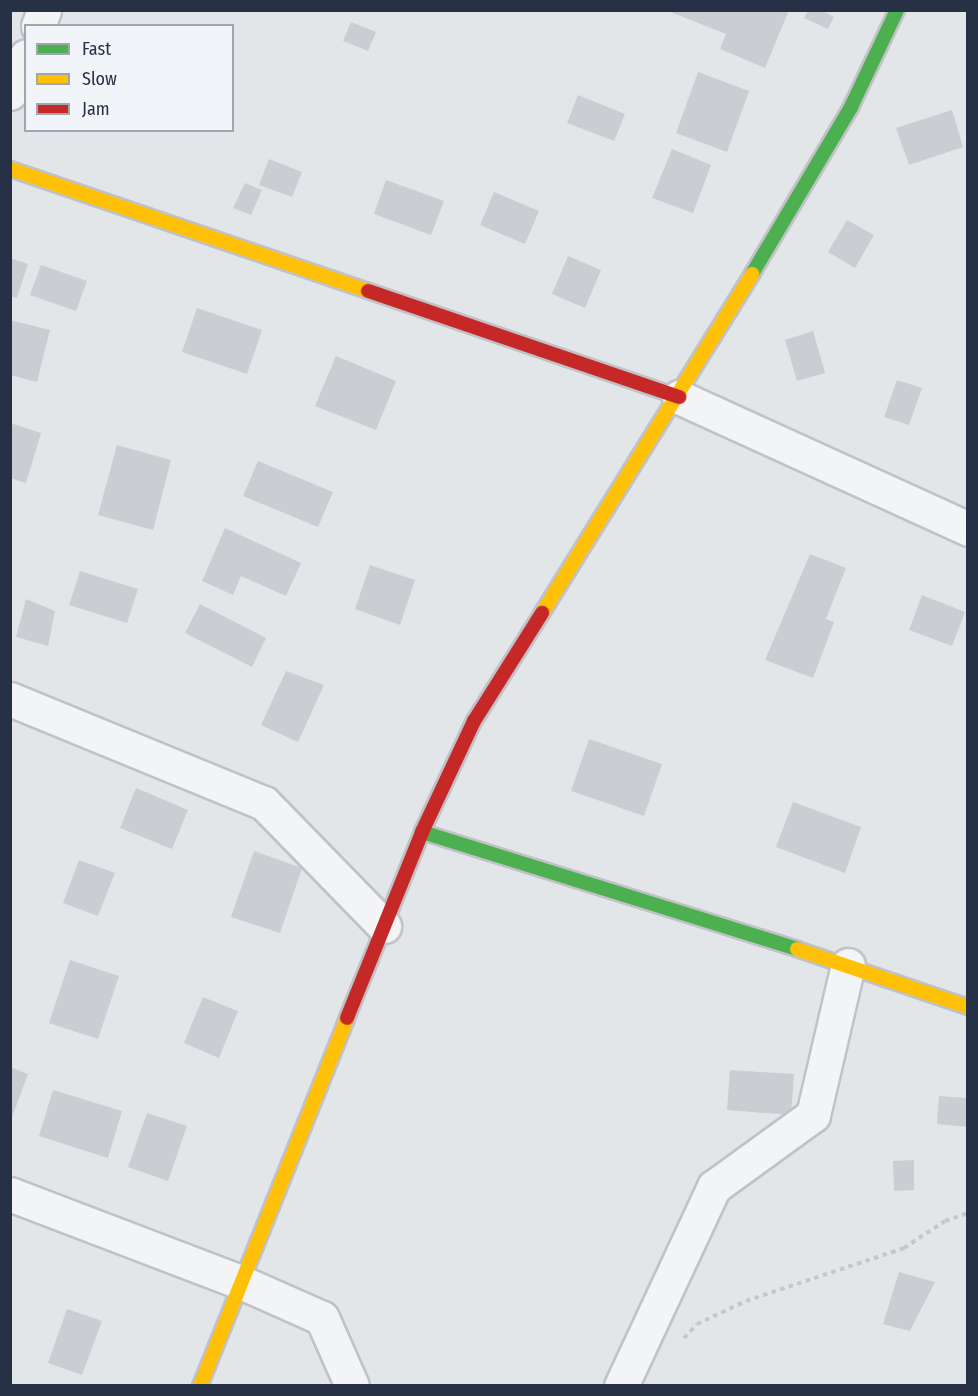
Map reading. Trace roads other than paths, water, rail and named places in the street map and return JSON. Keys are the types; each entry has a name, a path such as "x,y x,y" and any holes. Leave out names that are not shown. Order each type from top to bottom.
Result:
{"street":[{"path":"201,1386 422,832 474,721 679,397 851,107 897,10"},
{"path":"10,93 24,61"},
{"path":"10,169 679,397 968,529"},
{"path":"10,699 264,803 384,926"},
{"path":"422,832 848,965 968,1007"},
{"path":"621,1386 714,1187 813,1115 848,965"},
{"path":"10,1194 243,1283 322,1318 352,1386"}]}
